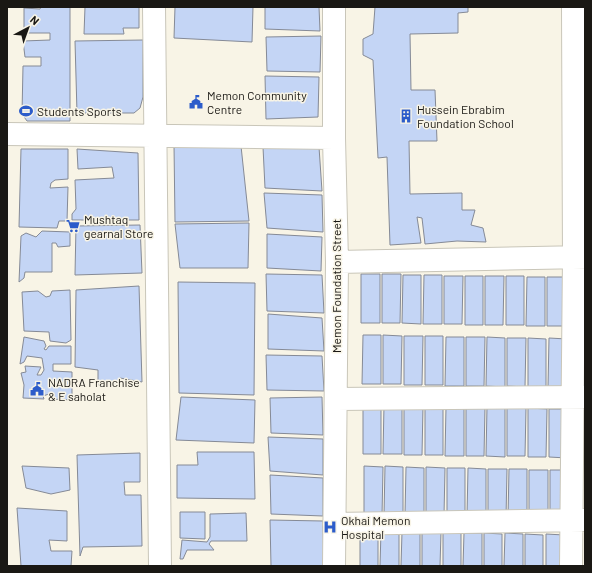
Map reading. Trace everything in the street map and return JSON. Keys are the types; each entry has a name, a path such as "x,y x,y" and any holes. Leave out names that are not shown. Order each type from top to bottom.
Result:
{"street":[{"path":"154,7 154,136 160,566"},
{"name":"Memon Foundation Street","path":"334,7 334,138 337,262 334,566"},
{"path":"571,566 578,520 580,257 573,7"},
{"path":"7,134 334,138"},
{"path":"337,262 580,257"},
{"path":"336,399 579,397"},
{"path":"334,524 578,520"}],"building":[{"path":"41,7 70,7 70,121 27,121 22,114 23,66 41,66 41,57 25,57 23,41 50,40 50,33 24,33 24,8 40,9"},
{"path":"85,7 139,7 139,28 123,28 124,34 84,34"},
{"path":"175,7 253,7 252,42 174,38"},
{"path":"265,7 319,7 320,31 265,29"},
{"name":"Hussein Ebrabim Foundation School","path":"375,7 468,7 468,12 458,13 458,33 410,34 411,90 435,90 437,141 409,141 410,194 462,193 462,210 475,210 471,225 483,228 486,242 457,241 425,244 422,218 417,217 421,243 390,245 387,157 378,158 373,60 363,55 363,39 373,34"},
{"path":"321,36 320,72 267,71 266,37"},
{"path":"143,40 143,97 140,108 134,113 77,113 75,41"},
{"path":"265,76 319,77 318,117 266,119"},
{"path":"174,145 241,146 249,221 175,222"},
{"path":"263,147 319,147 322,191 265,188"},
{"path":"21,149 68,149 68,179 55,180 51,183 50,188 68,187 67,221 59,221 57,228 19,227"},
{"path":"77,149 138,153 139,220 72,220 72,214 76,209 75,180 114,178 112,167 78,169"},
{"path":"264,193 322,195 323,232 267,228"},
{"path":"249,223 248,268 180,268 175,224"},
{"path":"140,225 142,273 75,275 76,226"},
{"path":"42,231 70,232 70,246 58,247 56,243 52,243 52,272 25,272 24,278 19,282 21,236 26,233 36,237"},
{"path":"267,234 322,237 321,271 267,268"},
{"path":"266,274 322,275 324,313 267,311"},
{"path":"361,274 380,274 380,323 361,323"},
{"path":"382,274 401,274 400,323 382,323"},
{"path":"403,275 421,275 421,324 402,323"},
{"path":"424,275 442,275 442,324 423,324"},
{"path":"444,276 463,276 462,324 444,324"},
{"path":"465,276 483,276 483,325 465,325"},
{"path":"485,276 504,276 503,325 485,325"},
{"path":"506,276 524,276 524,325 506,325"},
{"path":"527,277 545,277 545,326 526,326"},
{"path":"547,277 566,277 565,326 547,326"},
{"path":"583,278 585,278 585,326 583,326"},
{"path":"178,282 255,283 254,395 179,393"},
{"path":"139,286 142,382 120,378 123,386 98,385 98,370 75,367 76,290"},
{"path":"70,290 71,340 66,343 50,341 49,332 24,331 22,292 38,291 46,297 50,296 52,291"},
{"path":"268,314 322,318 324,351 268,349"},
{"path":"363,335 381,335 381,384 362,384"},
{"path":"383,335 402,336 401,384 383,384"},
{"path":"404,336 423,336 422,385 404,385"},
{"path":"425,336 443,336 443,385 425,385"},
{"path":"24,337 44,341 46,346 44,349 46,350 49,346 71,346 71,364 53,364 53,371 72,372 72,400 51,399 49,394 43,396 44,399 23,398 24,385 21,373 26,372 25,366 41,367 37,375 41,375 44,370 42,358 27,356 24,362 20,364"},
{"path":"446,337 464,337 464,386 445,386"},
{"path":"466,337 485,337 484,386 466,386"},
{"path":"487,337 505,338 505,387 486,386"},
{"path":"507,338 526,338 525,387 507,386"},
{"path":"528,338 546,339 546,387 528,387"},
{"path":"549,338 567,339 567,388 548,387"},
{"path":"585,339 585,388 584,388"},
{"path":"266,355 322,356 324,391 267,390"},
{"path":"181,397 255,400 254,443 176,440"},
{"path":"322,397 323,435 271,433 270,398"},
{"path":"363,405 381,405 381,454 363,454"},
{"path":"384,405 402,406 402,454 383,454"},
{"path":"404,406 423,406 422,455 404,455"},
{"path":"425,406 443,406 443,455 425,455"},
{"path":"446,407 464,407 464,456 445,456"},
{"path":"466,407 485,407 484,456 466,456"},
{"path":"487,407 505,408 505,457 486,456"},
{"path":"507,407 526,408 525,456 507,456"},
{"path":"528,408 547,409 546,457 528,457"},
{"path":"549,409 567,409 567,458 549,457"},
{"path":"268,437 323,439 323,475 270,471"},
{"path":"197,452 254,452 255,499 177,498 177,465 198,465"},
{"path":"140,453 140,482 124,482 125,495 141,495 142,546 83,547 80,556 77,455"},
{"path":"22,466 69,468 70,490 51,494 26,488"},
{"path":"364,466 383,467 382,516 364,515"},
{"path":"385,466 403,467 403,516 384,516"},
{"path":"406,467 424,468 424,516 405,516"},
{"path":"426,467 445,468 444,516 426,516"},
{"path":"447,468 465,468 465,517 447,517"},
{"path":"468,468 486,469 486,518 467,517"},
{"path":"488,469 507,469 506,518 488,518"},
{"path":"509,469 527,469 527,518 508,518"},
{"path":"529,470 548,470 548,519 529,518"},
{"path":"550,470 569,470 568,519 550,519"},
{"path":"270,475 323,478 323,516 271,514"},
{"path":"17,508 67,511 67,541 49,540 51,551 72,551 71,566 21,566"},
{"path":"180,512 205,512 205,539 180,538"},
{"path":"246,513 247,541 211,541 209,544 214,550 187,550 183,559 180,559 182,540 207,542 210,537 210,514"},
{"path":"270,520 323,521 324,566 271,566"},
{"path":"360,531 378,531 378,566 360,566"},
{"path":"381,531 399,531 399,566 380,566"},
{"path":"402,532 420,532 420,566 401,566"},
{"path":"422,532 441,532 440,566 422,566"},
{"path":"443,533 461,533 461,566 443,566"},
{"path":"464,533 482,533 482,566 463,566"},
{"path":"484,533 502,534 502,566 484,566"},
{"path":"505,533 523,534 523,566 504,566"},
{"path":"525,534 543,535 543,566 525,566"},
{"path":"546,534 564,535 564,566 546,566"}],"place":[{"name":"Memon Community Centre","path":"196,102"},
{"name":"Students Sports","path":"26,111"},
{"name":"Hussein Ebrabim Foundation School","path":"406,116"},
{"name":"Mushtaq gearnal Store","path":"73,226"},
{"name":"NADRA Franchise & E saholat","path":"37,389"},
{"name":"Okhai Memon Hospital","path":"330,527"}]}
